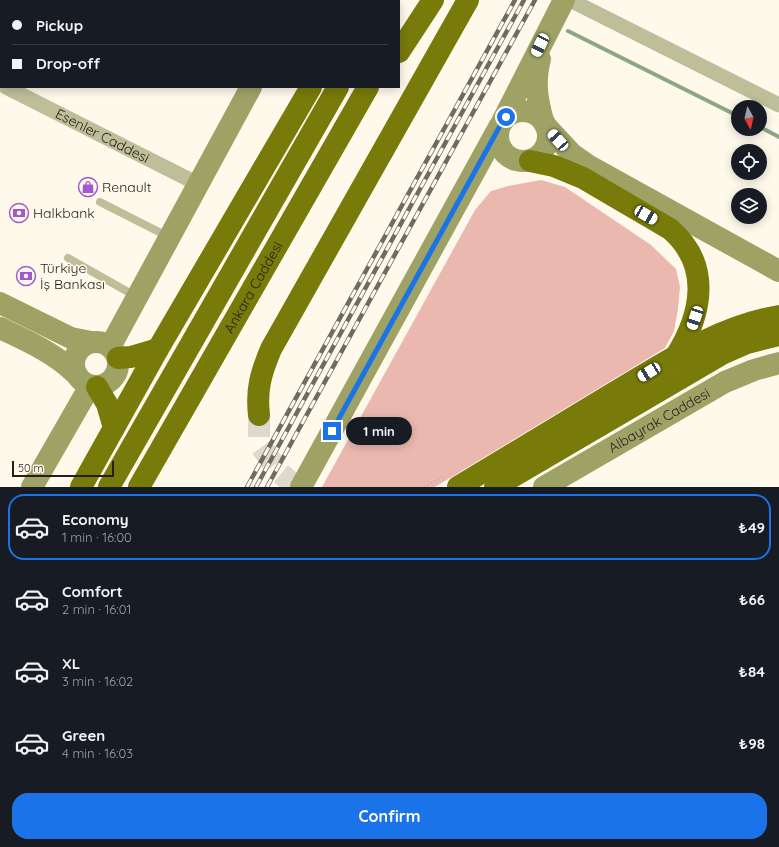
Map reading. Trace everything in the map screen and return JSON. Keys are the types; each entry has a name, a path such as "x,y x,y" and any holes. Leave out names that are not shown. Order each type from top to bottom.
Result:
{"highway":[{"path":"400,30 417,0"},
{"path":"400,50 433,0"},
{"path":"259,415 257,399 259,383 262,369 271,349 468,0"},
{"path":"81,487 158,349 310,88"},
{"name":"Ankara Caddesi","path":"109,487 337,88"},
{"name":"Ankara Caddesi","path":"139,487 367,88"},
{"path":"155,487 379,88"},
{"path":"524,161 554,166 583,178 670,229 687,247 692,258 698,280 698,306 690,331 676,356"},
{"path":"455,480 676,356 731,329 758,320 779,316"},
{"path":"495,487 722,354 747,343 779,335"},
{"path":"106,349 131,358 158,349"},
{"path":"87,382 107,404 114,428"}],"street":[{"path":"301,487 501,124 564,0"},
{"path":"570,0 779,105"},
{"path":"461,195 484,174 506,165 524,161 540,155 546,145 548,133 537,97 536,84 538,69 547,33"},
{"name":"Esenler Caddesi","path":"8,88 198,184"},
{"path":"106,349 137,297 250,88"},
{"path":"524,161 508,157 501,149 497,139 501,124 513,113 525,111 537,116 572,154 589,166 779,271"},
{"path":"0,303 65,335 106,349 117,372 114,378 103,386 87,382 49,352 0,328"},
{"path":"87,382 74,360 76,354 80,349 106,349"},
{"name":"Albayrak Caddesi","path":"544,487 725,382 754,370 779,363"},
{"path":"32,487 87,382"}],"lane":[{"path":"100,202 169,238"},
{"path":"68,258 137,297"}],"path":[{"path":"424,487 455,480"}],"shaded area":[{"path":"541,180 565,187 651,245 676,269 680,287 678,309 674,331 665,348 435,487 322,487 475,210 491,191 508,186"}],"waterway":[{"path":"568,31 731,112"},
{"path":"767,131 779,137"}],"tunnel":[{"path":"259,415 259,444 280,473 297,487"}],"railway":[{"path":"247,487 515,0"},
{"path":"256,487 524,0"},
{"path":"267,487 535,0"}],"place":[{"name":"Renault","path":"88,187"},
{"name":"Halkbank","path":"19,213"},
{"name":"Türkiye İş Bankası","path":"26,276"}],"route":[{"path":"332,431 506,117"}]}
